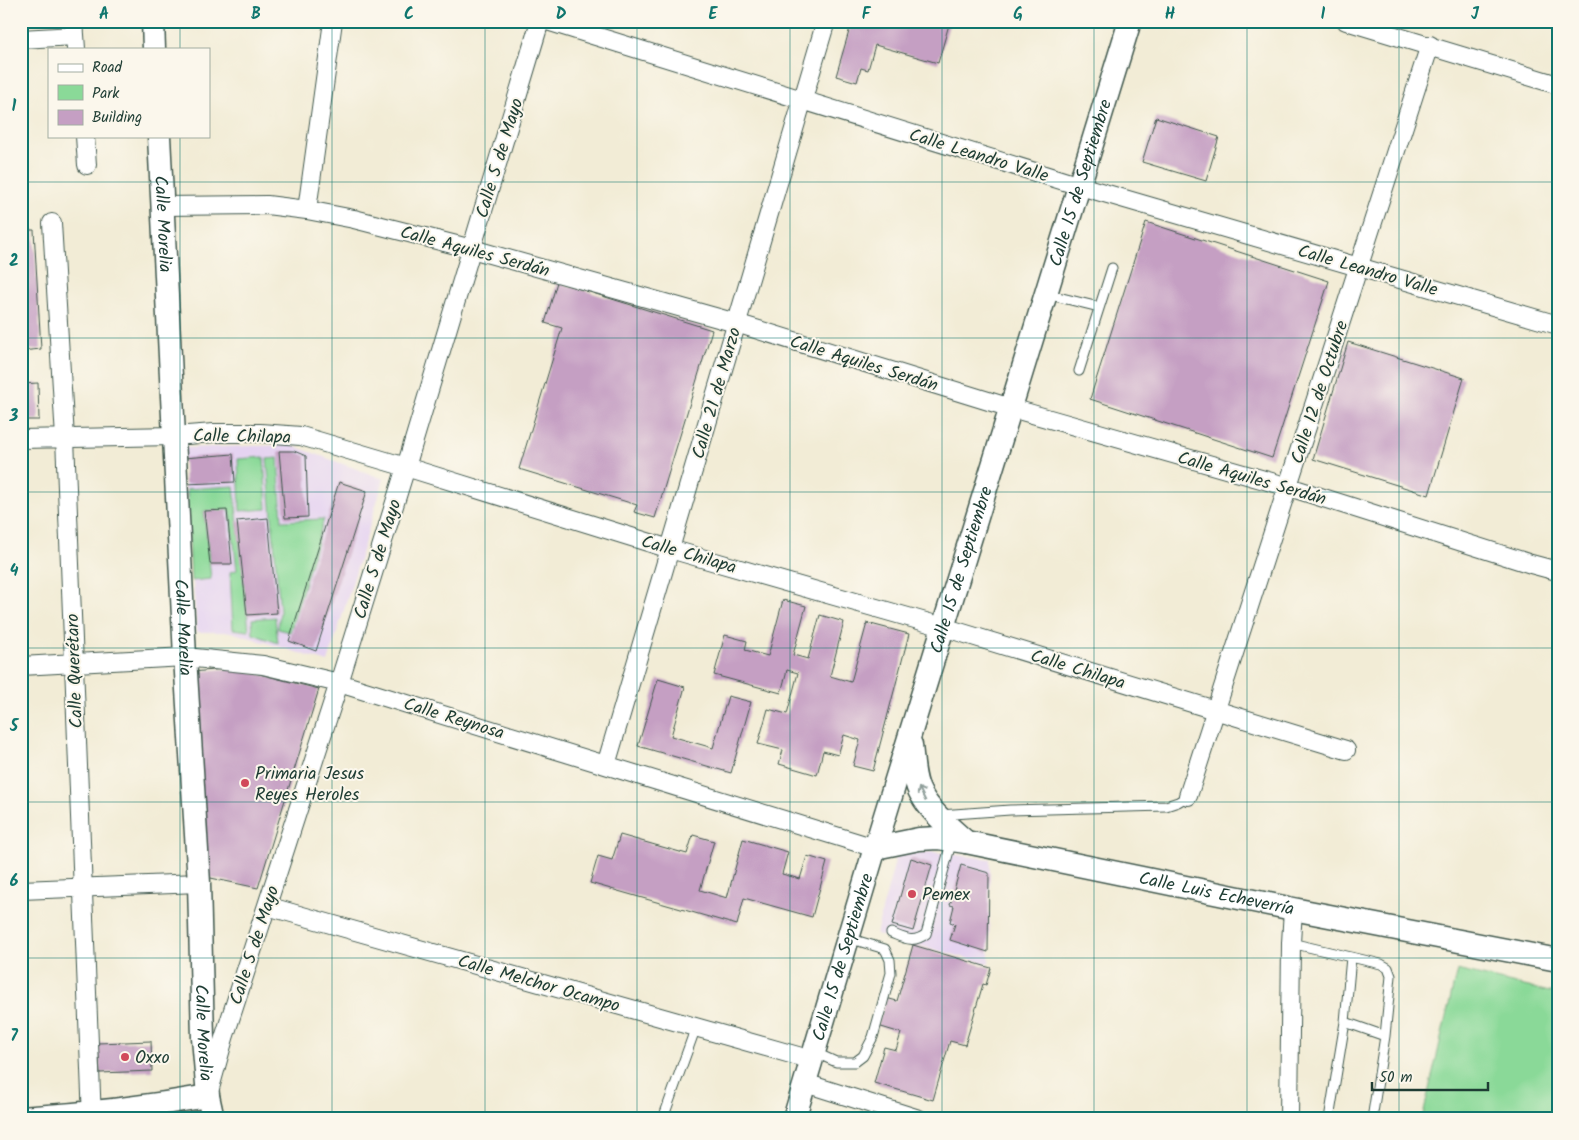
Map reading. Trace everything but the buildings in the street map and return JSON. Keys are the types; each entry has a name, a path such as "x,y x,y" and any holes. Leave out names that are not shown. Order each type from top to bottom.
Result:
{"street":[{"path":"153,21 154,48"},
{"path":"307,210 333,21"},
{"name":"Calle 5 de Mayo","path":"208,1096 224,1038 339,683 406,467 540,21"},
{"name":"Calle Leandro Valle","path":"547,21 1080,186 1558,325"},
{"name":"Calle 21 de Marzo","path":"606,765 826,21"},
{"name":"Calle 15 de Septiembre","path":"794,1119 875,848 1130,21"},
{"path":"1346,21 1558,85"},
{"path":"21,39 75,35"},
{"name":"Calle 12 de Octubre","path":"1188,796 1430,45"},
{"path":"85,138 87,165"},
{"name":"Calle Morelia","path":"159,138 198,883 203,1038 208,1096 213,1119"},
{"name":"Calle Aquiles Serdán","path":"162,206 268,205 307,210 354,219 472,249 736,323 1011,408 1289,487 1557,569"},
{"name":"Calle Querétaro","path":"52,223 64,438 92,1116"},
{"name":"Calle Chilapa","path":"21,439 174,436 214,433 260,433 301,436 670,549 943,627 1216,712 1346,750"},
{"name":"Calle Reynosa","path":"21,666 185,657 264,665 339,683 875,848"},
{"path":"910,737 914,773 920,794 959,841"},
{"name":"Calle Luis Echeverría","path":"875,848 918,839 938,838 959,841 1558,960"},
{"path":"21,890 198,883"},
{"name":"Calle Melchor Ocampo","path":"267,906 696,1027 813,1056"},
{"path":"1289,1119 1291,943 1294,909"},
{"path":"805,1083 919,1119"},
{"path":"21,1118 92,1116 208,1096"}],"lane":[{"path":"1079,371 1112,268"},
{"path":"1046,294 1099,307"},
{"path":"938,815 1010,810 1166,806 1188,796"},
{"path":"891,933 908,939 919,940 926,934 959,841"},
{"path":"813,1056 836,1062 855,1062 863,1056 873,1036 891,973 890,960 885,949 848,938"},
{"path":"1291,943 1382,964 1388,968 1391,976 1385,1036 1372,1119"},
{"path":"1329,1119 1344,1022 1351,957"},
{"path":"1344,1022 1385,1036"},
{"path":"665,1113 696,1027"}],"shaded area":[{"path":"291,445 384,479 328,662 231,632 197,632 183,448"},
{"path":"933,852 990,859 989,964 876,934 897,853"}],"green space":[{"path":"264,457 267,509 240,511 238,459"},
{"path":"278,458 282,521 324,519 290,632 278,629 280,611 267,459"},
{"path":"234,486 249,631 233,629 230,572 237,570 230,510 204,511 211,579 191,581 187,489"},
{"path":"275,617 278,643 253,634 252,619"},
{"path":"1457,970 1558,994 1558,1119 1422,1119"}],"place":[{"name":"Primaria Jesus Reyes Heroles","path":"245,783"},
{"name":"Pemex","path":"912,894"},
{"name":"Oxxo","path":"125,1057"}]}
